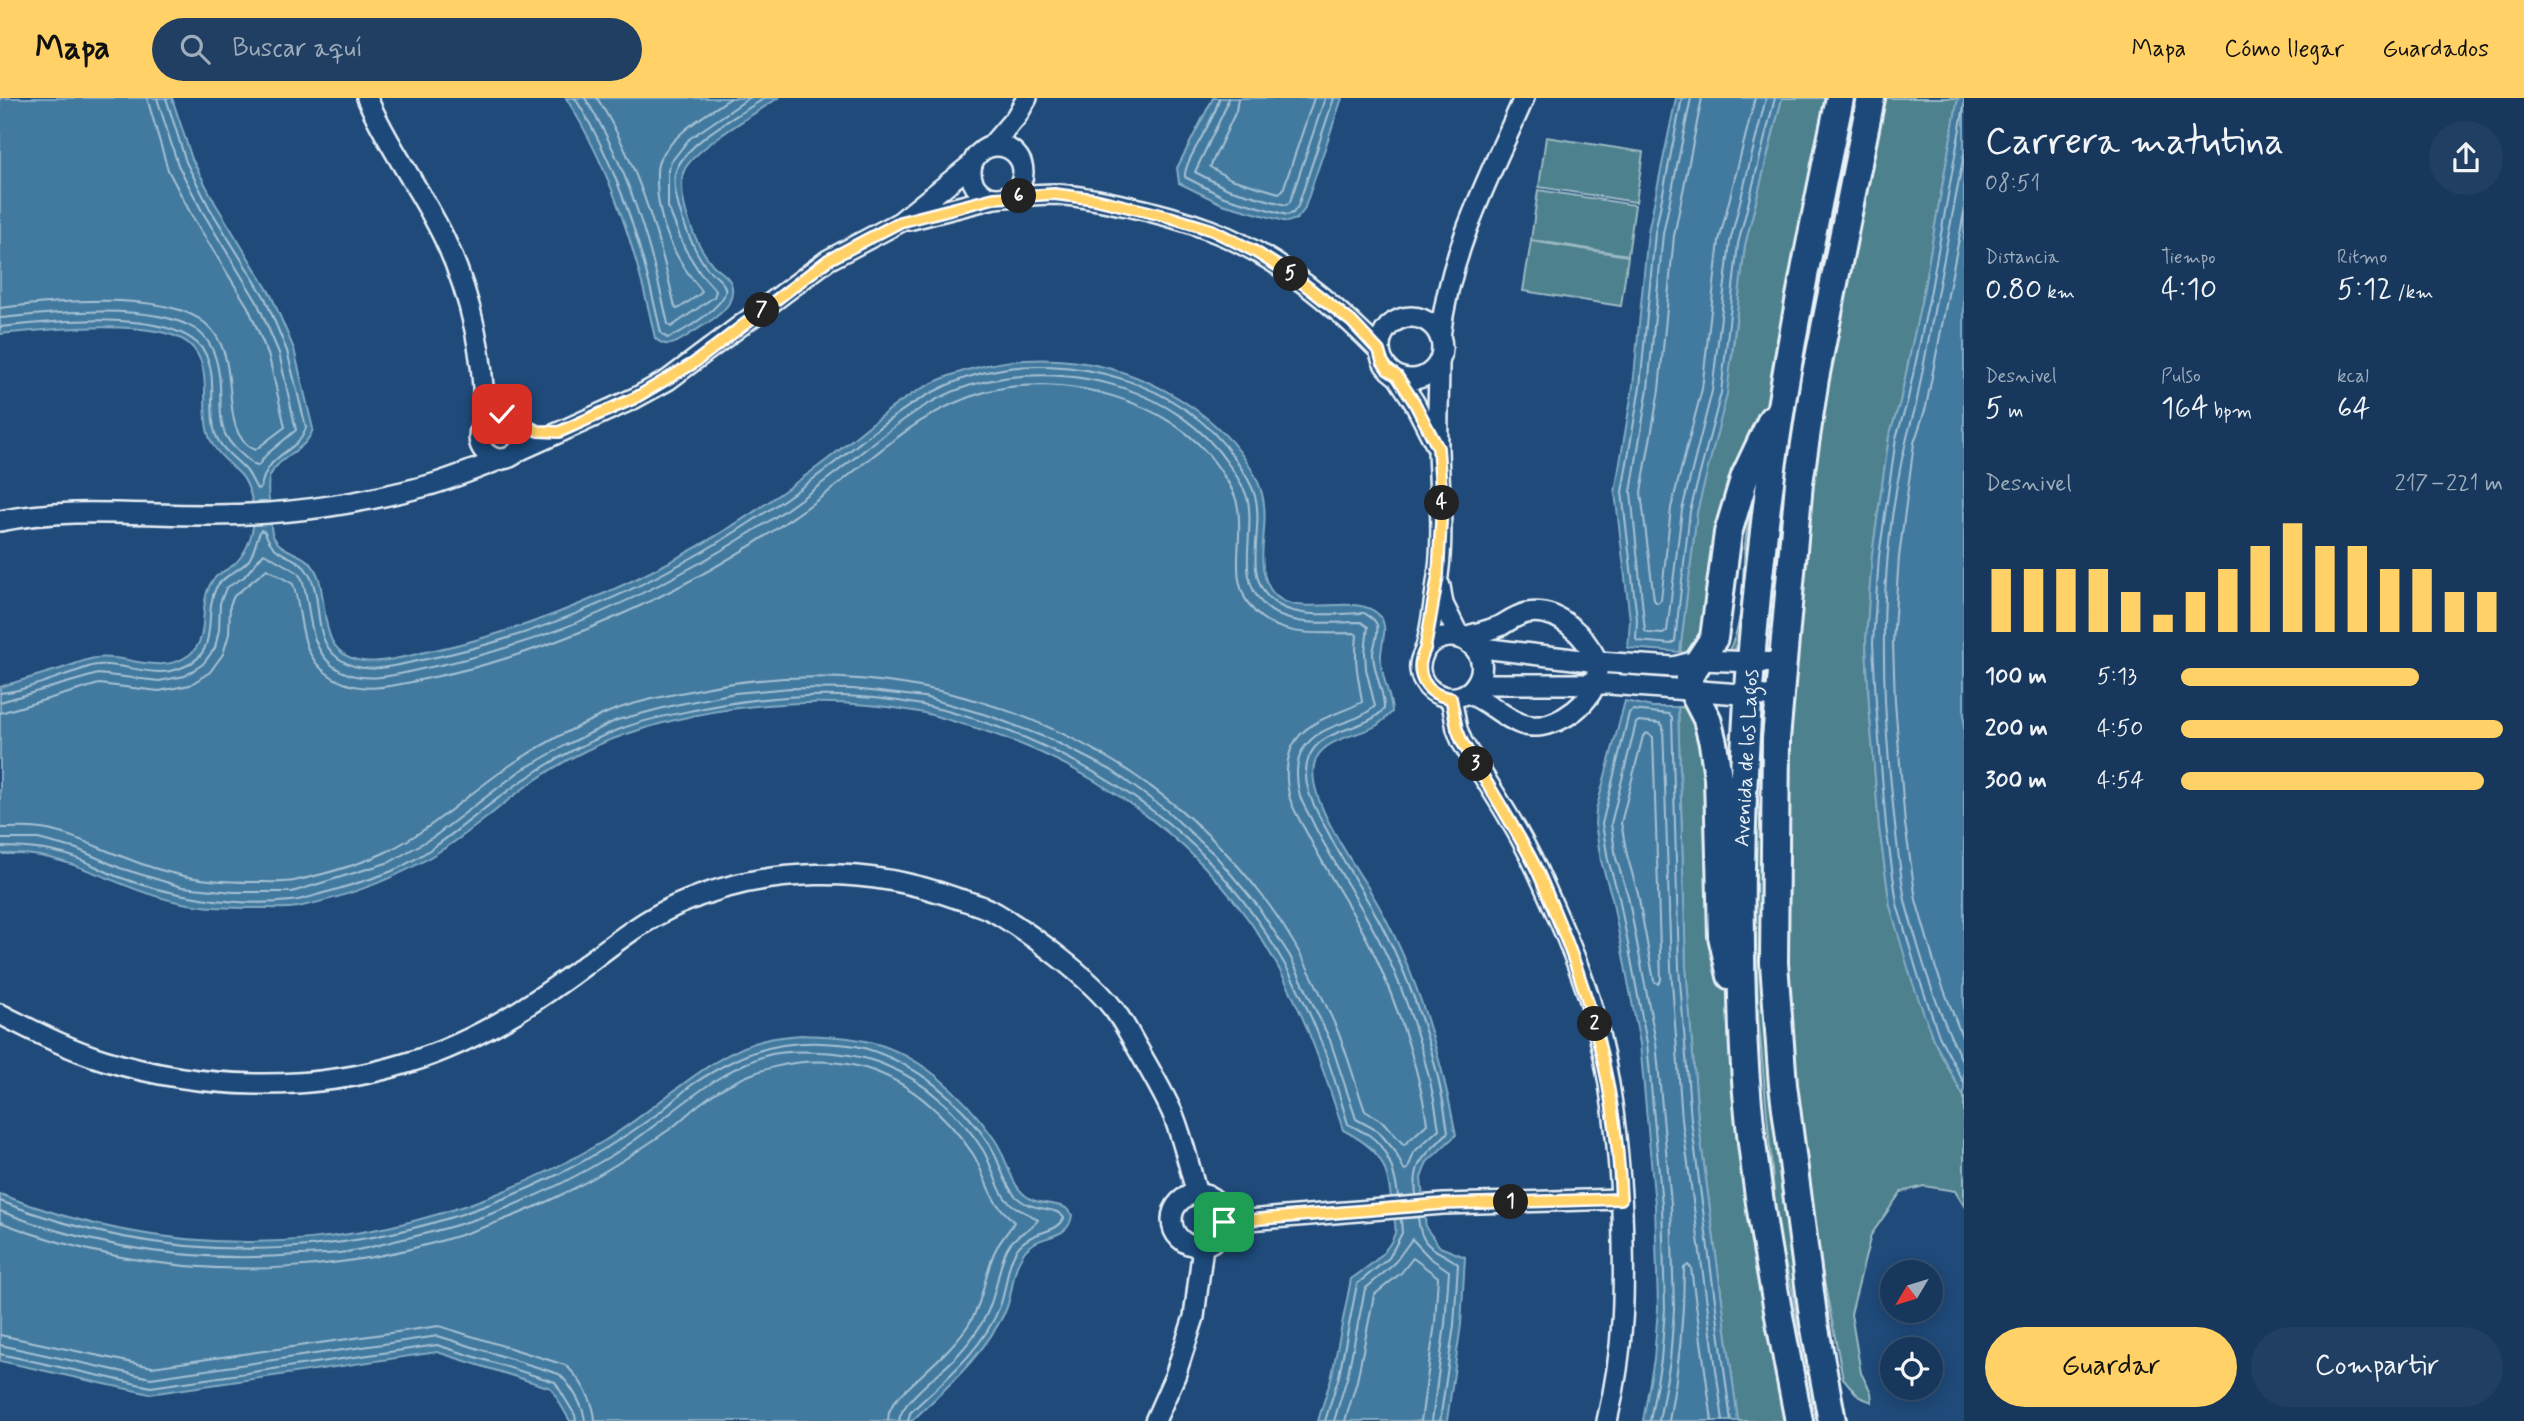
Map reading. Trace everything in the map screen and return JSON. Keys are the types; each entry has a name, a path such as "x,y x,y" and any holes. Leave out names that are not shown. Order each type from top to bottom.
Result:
{"street":[{"path":"367,98 377,122 444,237 458,270 471,315 483,386 480,443 488,454 510,455"},
{"path":"0,521 41,514 216,516 287,510 366,499 427,486 510,455 635,398 668,380 828,260 900,222 972,164 979,153 991,146 1016,117 1027,98"},
{"path":"1524,98 1481,189 1445,296 1439,362 1438,448 1442,503 1438,575 1425,649 1421,658 1421,677 1433,692 1602,684 1779,697"},
{"name":"Avenida de los Lagos","path":"1799,1421 1777,1309 1754,1149 1743,1032 1740,888 1751,662 1766,512 1783,395 1840,98"},
{"name":"Avenida de los Lagos","path":"1832,1421 1814,1322 1782,1072 1774,963 1776,738 1799,483 1815,378 1871,98"},
{"path":"1013,151 1012,133 1016,117"},
{"path":"991,146 1013,151 1023,171 1036,184 1054,194"},
{"path":"972,164 971,173 978,190 999,198 1019,187 1023,171"},
{"path":"900,222 999,198 1054,194 1095,199 1212,230 1254,251 1295,277 1352,322 1379,351 1388,370 1397,376 1438,448"},
{"path":"1379,351 1384,331 1390,324 1432,307 1445,296"},
{"path":"1413,316 1430,323 1440,337"},
{"path":"1352,322 1390,324"},
{"path":"1397,376 1416,379 1426,376 1439,362"},
{"path":"483,386 514,419 523,433 510,455"},
{"path":"1683,690 1714,638 1728,533 1745,476 1783,395"},
{"path":"460,474 471,457 481,430 494,416 514,419 538,431 559,432"},
{"path":"1438,575 1443,604 1481,665 1465,692 1457,729 1536,868 1567,939 1591,1007 1611,1098 1620,1158 1625,1277 1623,1333 1607,1421"},
{"path":"1465,692 1486,701 1522,725 1554,724 1571,713 1602,684 1604,662 1562,619 1539,612 1526,613 1467,642"},
{"path":"1425,649 1437,639 1445,637 1604,662 1674,667 1700,660 1782,663"},
{"path":"1683,690 1707,719 1713,743 1718,777 1722,936 1743,1032"},
{"path":"0,1014 38,1034 103,1060 178,1078 222,1083 323,1081 409,1063 470,1037 512,1016 629,932 676,906 713,891 757,881 825,873 878,877 940,892 993,911 1043,944 1090,982 1114,1009 1158,1084 1173,1115 1198,1194"},
{"path":"1198,1194 1214,1199 1220,1205 1224,1222 1218,1238 1203,1246 1194,1246 1179,1238 1172,1222 1176,1206 1182,1199 1198,1194"},
{"path":"1224,1222 1443,1204 1621,1199"},
{"path":"1155,1421 1175,1376 1194,1317 1203,1246"}],"green space":[{"path":"1782,98 1827,98 1765,412 1712,624 1692,653 1680,652 1697,512 1732,356 1745,245"},
{"path":"1850,98 1861,98 1787,467 1775,542 1780,467"},
{"path":"1881,98 1958,98 1923,293 1900,402 1889,437 1872,555 1866,643 1879,827 1890,906 1933,1039 1964,1097 1964,1206 1955,1191 1924,1186 1901,1192 1871,1235 1851,1314 1861,1373 1871,1392 1872,1402 1859,1397 1843,1378 1805,1184 1788,977 1788,721 1815,441"},
{"path":"1546,137 1643,152 1636,202 1539,187"},
{"path":"1538,190 1635,205 1628,255 1531,240"},
{"path":"1531,241 1628,256 1621,306 1523,291"},
{"path":"1760,482 1742,632 1732,653 1727,653 1734,640 1741,610 1747,530"},
{"path":"1678,707 1696,708 1789,1421 1738,1421 1698,1119 1686,967"},
{"path":"1756,719 1761,719 1758,798 1764,859 1767,1013 1788,1232 1816,1401 1810,1402 1792,1289 1778,1236 1758,1015 1753,828"}],"water":[{"path":"0,98 172,98 192,159 215,203 271,295 294,349 313,429 305,443 280,463 270,476 268,488 271,530 279,544 305,559 316,571 332,641 341,652 352,658 364,661 391,660 474,640 520,627 610,591 654,570 736,523 814,469 916,392 949,376 980,367 1043,359 1105,367 1164,390 1212,422 1245,459 1262,493 1265,518 1263,566 1273,593 1286,602 1301,606 1354,605 1368,608 1380,616 1384,625 1381,663 1392,712 1376,726 1327,746 1316,759 1313,772 1316,789 1330,826 1385,918 1413,977 1434,1040 1450,1103 1456,1135 1427,1162 1421,1178 1426,1228 1440,1247 1465,1257 1461,1325 1447,1421 1318,1421 1332,1375 1351,1279 1382,1254 1395,1233 1385,1169 1366,1144 1343,1130 1314,1046 1277,965 1250,922 1219,883 1184,847 1104,786 1013,741 931,715 883,707 808,703 695,715 624,735 585,751 535,780 462,837 424,861 354,892 293,908 228,908 188,904 160,898 58,860 30,854 0,854 0,687 92,659 167,664 189,655 200,640 209,587 216,577 237,562 245,551 252,533 254,515 247,484 210,439 205,415 202,364 188,343 172,335 125,328 69,328 0,334"},
{"path":"566,98 778,98 710,144 687,165 683,174 685,209 699,245 712,264 729,280 732,290 729,303 721,313 675,343 663,343 655,338 631,244 610,184"},
{"path":"1213,98 1342,98 1304,210 1297,219 1287,222 1222,204 1179,183 1177,168"},
{"path":"1676,98 1782,98 1745,245 1727,394 1697,512 1680,652 1628,648 1630,620 1615,492 1633,386 1648,232"},
{"path":"1958,98 1964,98 1964,1097 1933,1039 1911,978 1890,906 1879,827 1866,642 1872,555 1889,437 1900,402 1923,293"},
{"path":"1625,701 1652,707 1678,707 1686,967 1698,1119 1738,1421 1643,1421 1654,1359 1658,1308 1655,1205 1640,1044 1595,824 1596,810"},
{"path":"801,1035 838,1037 881,1045 919,1064 937,1076 983,1123 999,1147 1020,1191 1035,1201 1066,1208 1072,1215 1070,1224 1059,1234 1031,1245 1025,1251 1017,1265 1008,1305 996,1328 963,1370 912,1421 570,1421 551,1388 437,1352 150,1394 0,1361 0,1194 77,1219 154,1235 231,1242 308,1239 384,1228 459,1207 533,1178 604,1141 725,1056 769,1039"}],"route":[{"path":"502,414 538,431 559,432 668,380 736,331 795,283 849,248 900,222 1005,197 1054,194 1095,199 1212,230 1254,251 1295,277 1352,322 1379,351 1388,370 1397,376 1414,402 1438,448 1442,503 1438,575 1425,649 1421,658 1421,677 1433,692 1451,698 1462,742 1536,868 1567,939 1591,1007 1611,1098 1620,1158 1621,1199 1443,1204 1224,1222"}]}
